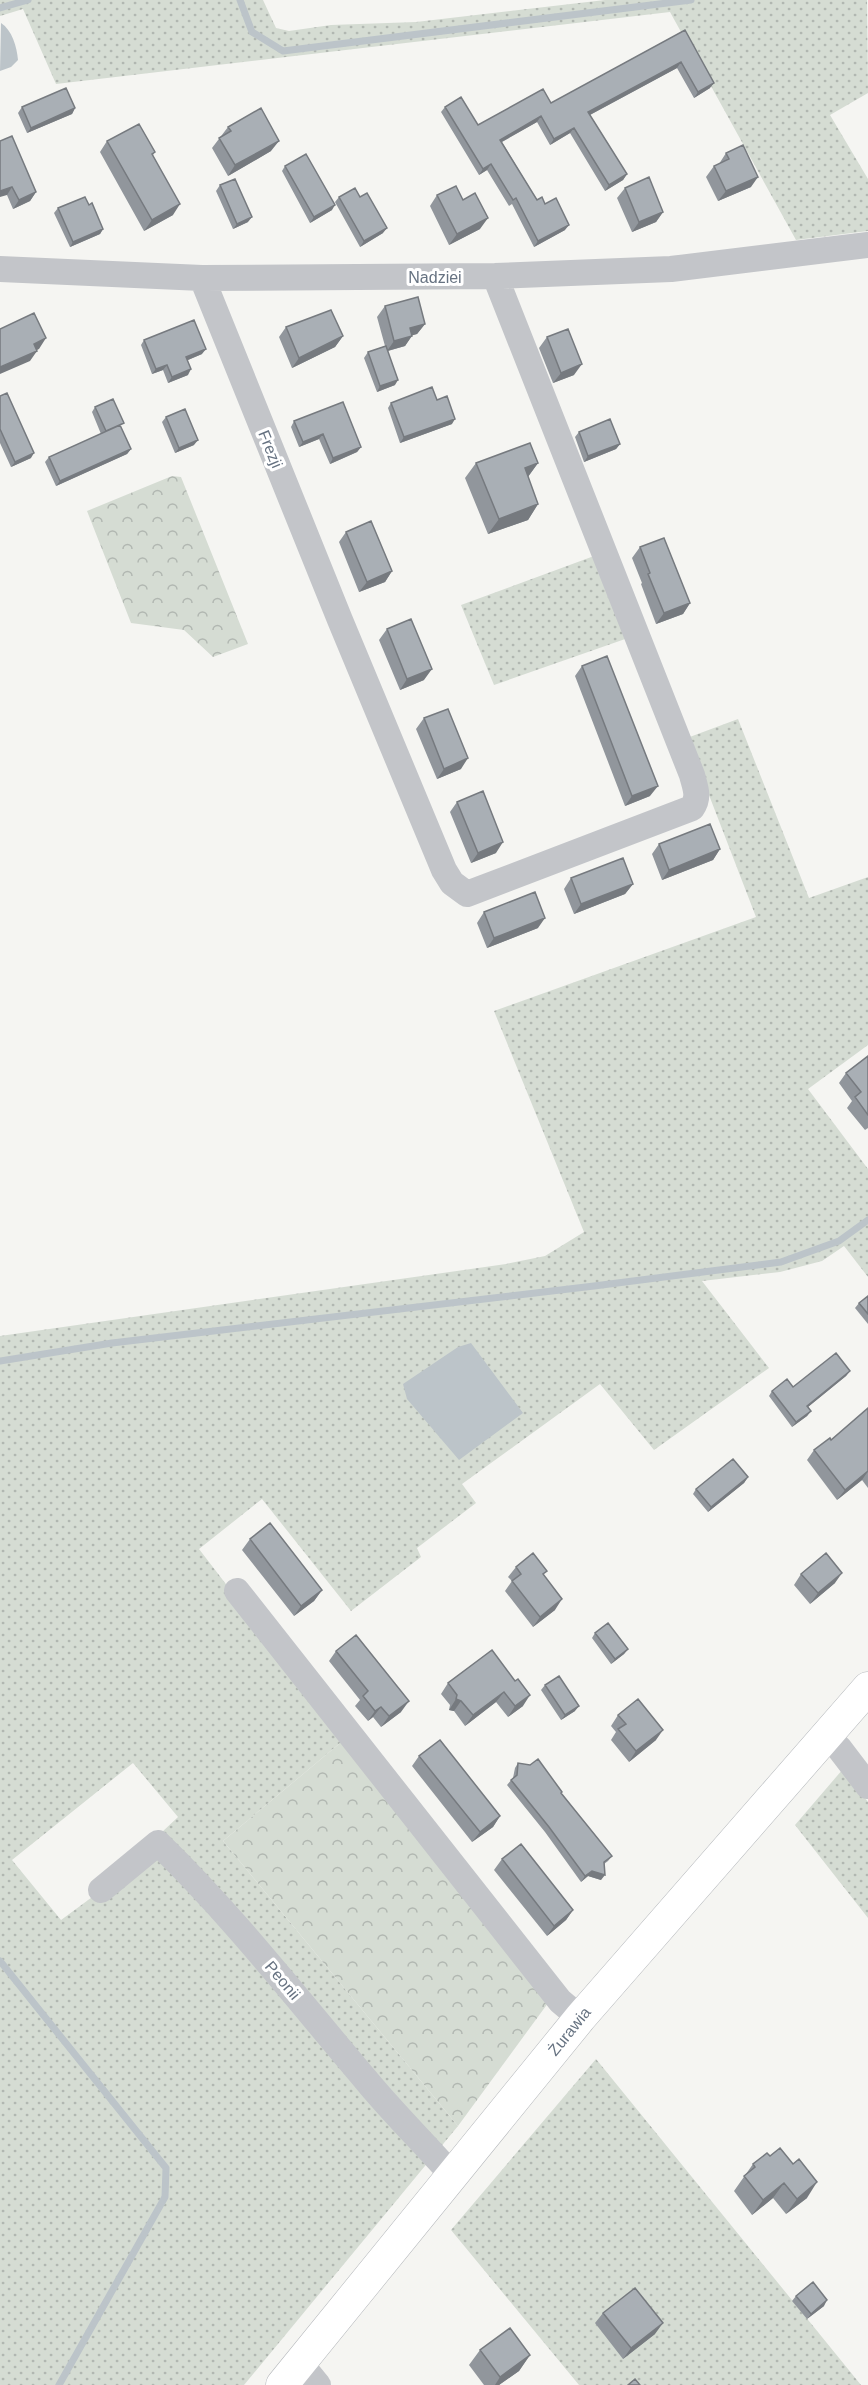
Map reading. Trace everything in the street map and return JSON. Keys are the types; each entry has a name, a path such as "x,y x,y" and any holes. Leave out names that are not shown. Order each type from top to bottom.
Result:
{"main road":[{"name":"Żurawia","path":"300,2378 452,2175 580,2018 868,1688"}],"street":[{"name":"Nadziei","path":"0,269 202,278 495,276 671,269 868,245"},
{"name":"Frezji","path":"202,278 444,870 452,883 467,894 692,808 697,802 692,775 495,276"},
{"path":"237,1591 560,2001 580,2018"},
{"path":"825,1735 839,1748 868,1786"},
{"name":"Peonii","path":"101,1890 158,1844 192,1876 267,1960 368,2083 452,2175"}],"green space":[{"path":"0,0 263,0 276,28 289,31 331,25 416,22 605,0 867,0 868,93 830,115 868,179 868,231 796,240 670,12 56,84 23,9 0,16"},
{"path":"172,476 181,477 248,644 213,657 184,630 131,623 87,511"},
{"path":"594,556 628,638 494,685 461,605"},
{"path":"738,719 809,898 868,877 868,1045 808,1089 868,1169 868,1277 844,1246 822,1261 780,1272 702,1281 769,1368 654,1450 600,1384 462,1484 476,1503 417,1548 421,1557 351,1611 262,1499 199,1549 345,1739 223,1841 458,2126 244,2385 0,2385 0,1336 506,1264 545,1256 584,1232 494,1011 756,917 687,738","holes":["133,1763 178,1817 95,1895 61,1920 12,1860"]},
{"path":"345,1739 551,1999 458,2126 223,1841"},
{"path":"843,1769 868,1802 868,1918 795,1825"},
{"path":"596,2059 861,2385 579,2385 451,2230"}],"shaded area":[{"path":"1,23 13,39 18,60 11,67 0,71"},
{"path":"471,1343 523,1413 459,1460 407,1399 403,1384 458,1347"}],"building":[{"path":"685,30 714,83 698,92 681,62 588,112 627,174 609,185 574,128 554,139 541,116 500,140 537,200 542,197 545,204 556,198 569,225 538,241 516,198 513,200 491,164 483,169 445,107 461,97 478,125 543,89 551,103"},
{"path":"66,88 75,108 31,128 22,107"},
{"path":"261,108 279,141 235,165 219,138 231,131 228,127"},
{"path":"139,124 155,152 152,154 180,204 152,220 107,141"},
{"path":"12,136 36,192 19,200 12,187 0,191 0,141"},
{"path":"743,145 758,177 726,191 714,166 729,159 726,153"},
{"path":"306,154 335,205 314,217 285,166"},
{"path":"649,177 663,212 639,222 625,188"},
{"path":"235,179 252,217 237,224 220,185"},
{"path":"456,186 463,200 475,193 488,218 457,234 437,195"},
{"path":"355,188 360,197 367,193 387,228 364,241 339,197"},
{"path":"85,197 89,205 92,203 103,229 73,242 58,208"},
{"path":"418,297 425,324 410,328 412,336 394,341 385,306"},
{"path":"331,310 343,336 299,358 286,327"},
{"path":"34,313 46,338 34,344 37,351 0,367 0,329"},
{"path":"194,320 206,349 186,357 191,369 172,377 167,365 156,369 144,340"},
{"path":"568,329 582,364 561,373 547,337"},
{"path":"386,346 398,380 380,386 368,352"},
{"path":"432,387 437,400 447,396 455,419 404,437 391,403"},
{"path":"7,393 34,453 15,462 0,429 0,396"},
{"path":"113,399 124,423 106,431 95,407"},
{"path":"343,402 361,447 333,458 323,434 303,442 294,421"},
{"path":"185,409 198,440 179,448 166,417"},
{"path":"610,419 620,444 588,456 579,432"},
{"path":"120,425 131,449 60,481 49,457"},
{"path":"530,443 538,463 525,468 538,504 499,519 476,463"},
{"path":"371,521 392,571 367,582 346,532"},
{"path":"664,538 690,603 664,613 640,547"},
{"path":"411,619 432,669 407,679 387,629"},
{"path":"607,656 658,786 632,796 582,666"},
{"path":"448,709 468,758 444,769 424,718"},
{"path":"483,791 503,842 478,853 457,802"},
{"path":"710,824 720,849 669,870 659,844"},
{"path":"623,858 633,884 581,904 571,878"},
{"path":"535,892 545,918 494,938 484,912"},
{"path":"868,1056 868,1115 855,1097 861,1092 846,1073"},
{"path":"868,1296 868,1314 859,1303"},
{"path":"836,1353 850,1371 807,1406 811,1411 796,1422 772,1391 787,1379 793,1387"},
{"path":"868,1408 868,1471 845,1490 814,1450 830,1438 831,1440"},
{"path":"733,1459 748,1477 711,1507 696,1489"},
{"path":"270,1523 322,1590 301,1606 250,1539"},
{"path":"533,1553 547,1571 543,1574 562,1599 540,1617 512,1581 521,1574 516,1567"},
{"path":"826,1553 842,1573 818,1593 801,1574"},
{"path":"608,1623 628,1649 615,1659 595,1633"},
{"path":"356,1635 409,1701 389,1716 381,1707 375,1711 363,1696 368,1691 336,1651"},
{"path":"492,1650 515,1681 518,1679 530,1695 515,1706 504,1692 473,1715 461,1701 456,1699 457,1695 448,1683"},
{"path":"559,1676 579,1706 565,1715 545,1685"},
{"path":"638,1699 663,1730 636,1751 618,1729 626,1724 618,1715"},
{"path":"440,1740 500,1816 480,1832 419,1756"},
{"path":"538,1759 561,1793 612,1856 604,1862 605,1875 592,1871 585,1876 511,1780 517,1775 518,1763 530,1765"},
{"path":"521,1844 573,1910 554,1926 502,1859"},
{"path":"780,2148 793,2164 799,2159 817,2182 797,2199 784,2183 763,2200 744,2176 755,2167 753,2164 767,2153 770,2156"},
{"path":"813,2282 827,2300 811,2314 796,2296"},
{"path":"635,2288 663,2323 631,2348 603,2313"},
{"path":"510,2328 530,2355 500,2377 480,2350"},
{"path":"635,2379 640,2385 628,2385"}],"waterway":[{"path":"0,8 28,0"},
{"path":"240,0 252,32 283,51 691,0"},
{"path":"0,1361 112,1343 781,1262 839,1241 868,1220"},
{"path":"0,1961 166,2168 165,2197 59,2385"}]}
